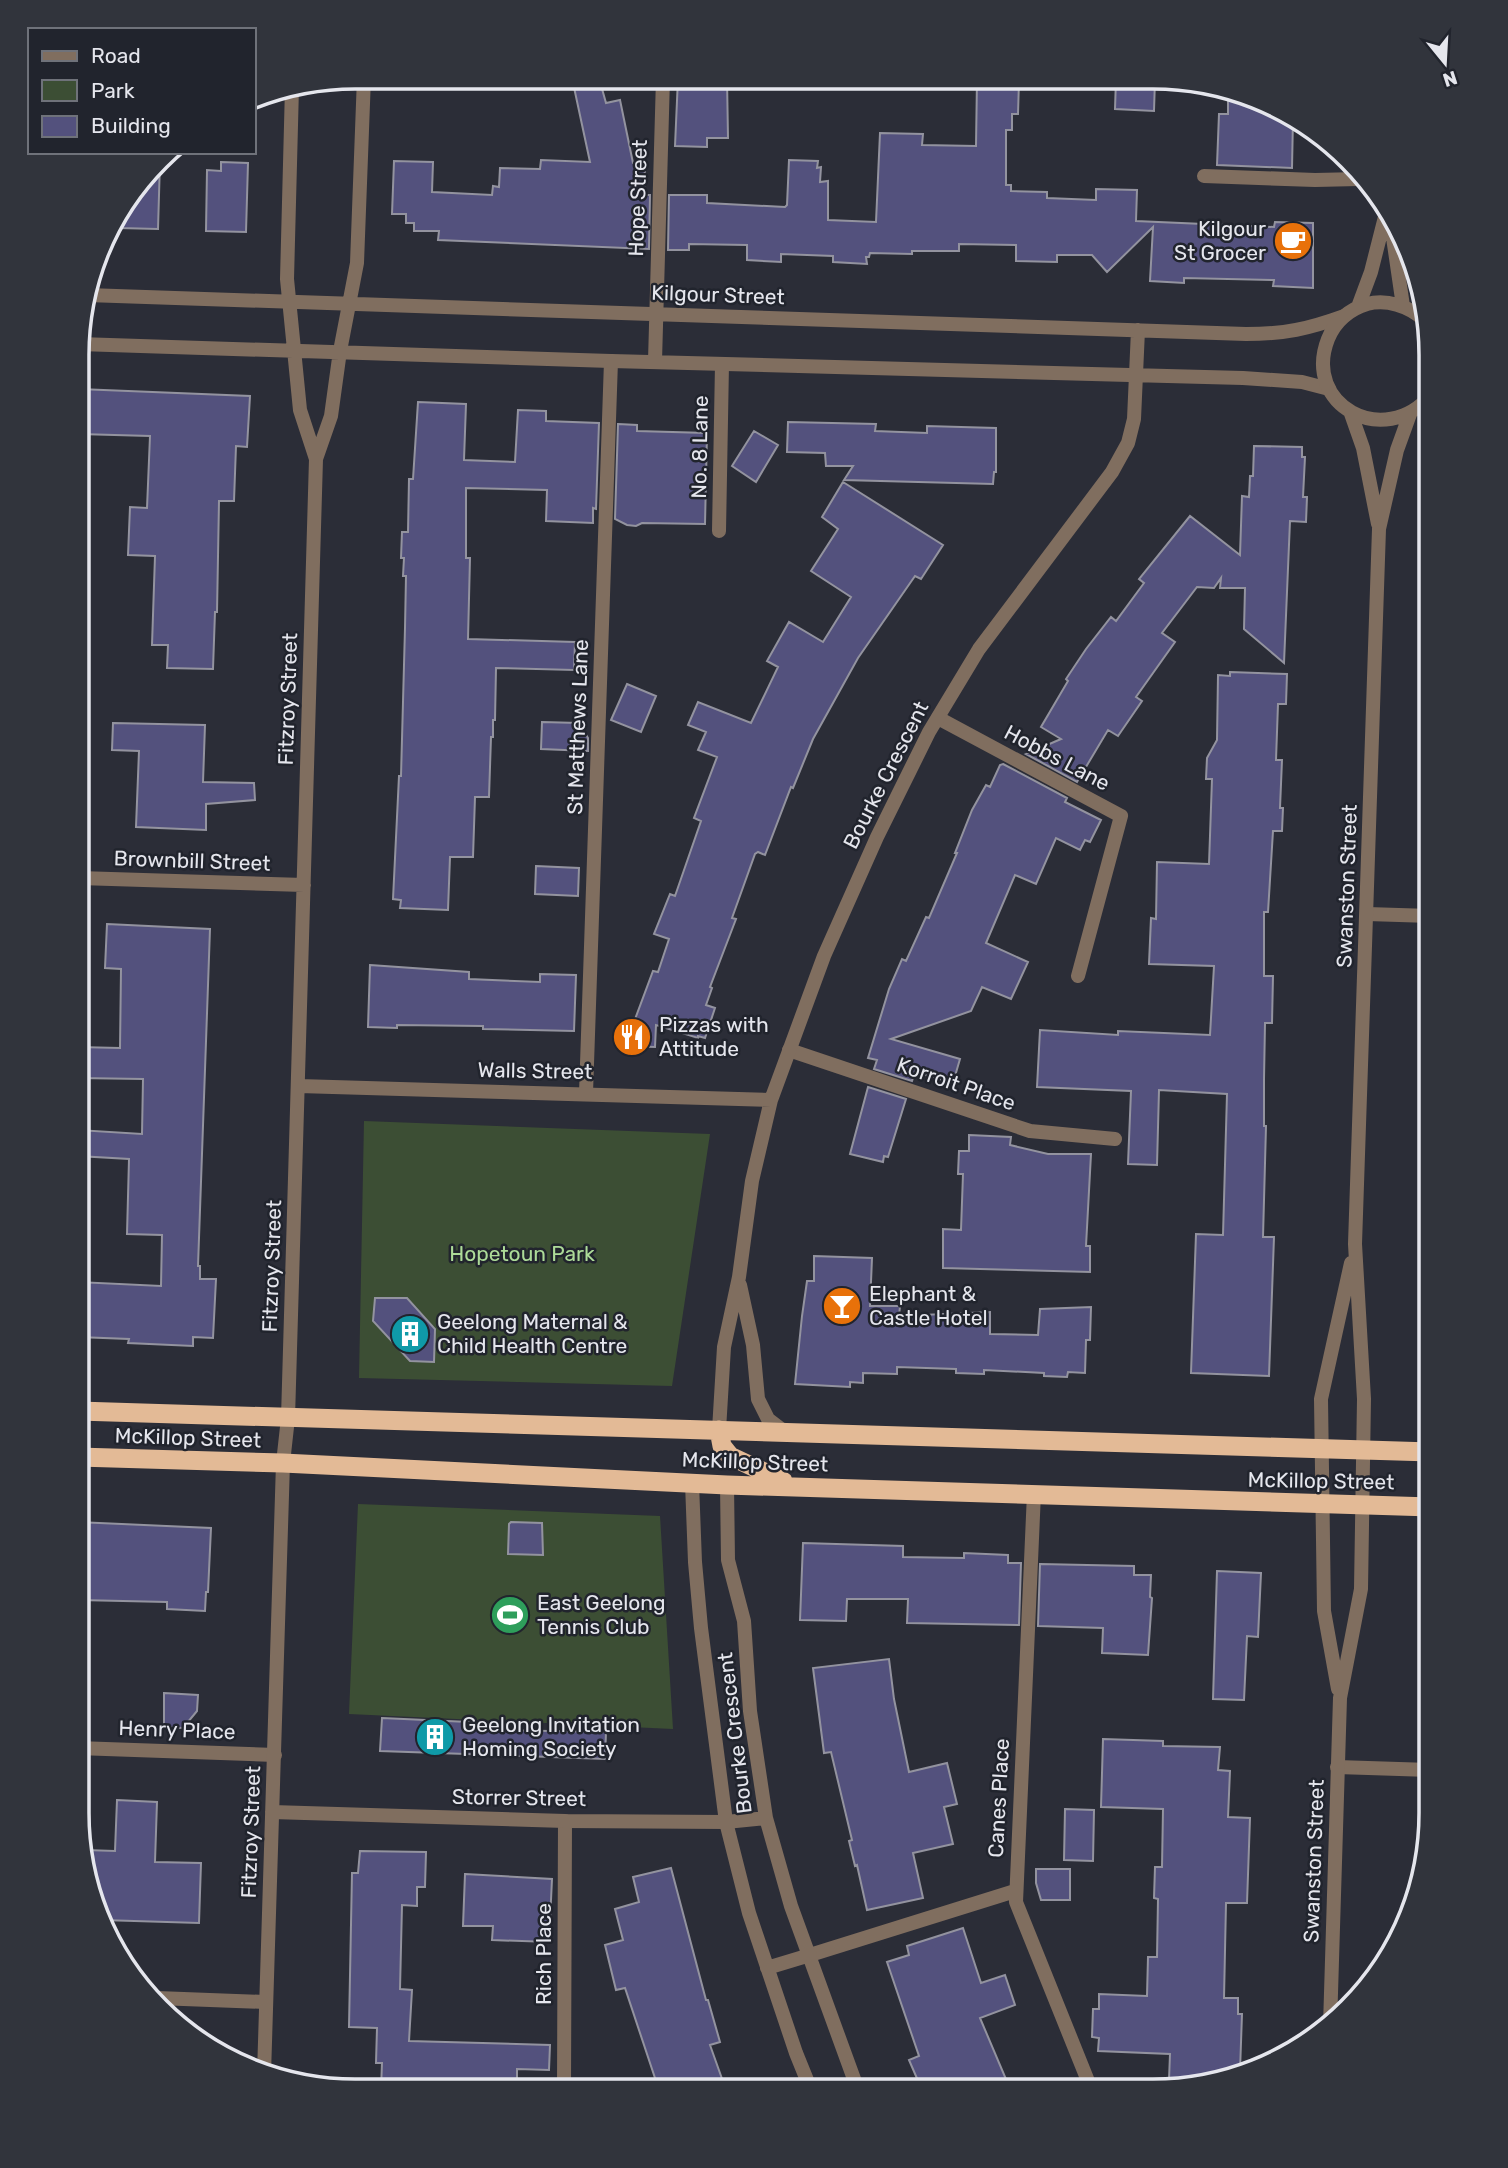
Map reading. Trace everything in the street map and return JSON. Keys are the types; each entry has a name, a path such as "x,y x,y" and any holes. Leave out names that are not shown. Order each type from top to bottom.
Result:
{"highway":[{"name":"McKillop Street","path":"89,1411 1419,1452"},
{"path":"719,1430 722,1446 730,1456 793,1486"},
{"name":"McKillop Street","path":"89,1457 727,1485 1419,1507"}],"street":[{"name":"Fitzroy Street","path":"264,2063 282,1464 288,1418 299,1086 316,459 331,416 357,263 364,89"},
{"name":"Hope Street","path":"655,361 663,89"},
{"name":"Fitzroy Street","path":"292,97 286,261 288,301 303,424 316,459"},
{"path":"1205,176 1352,179"},
{"path":"1358,307 1371,272 1383,223"},
{"path":"1395,245 1403,306"},
{"name":"Kilgour Street","path":"96,295 1278,334 1306,329 1344,316"},
{"path":"1415,314 1403,306 1373,303 1358,307 1344,316 1331,331 1324,350 1323,370 1329,389 1338,401 1364,418 1379,421 1395,419 1410,414 1419,407"},
{"name":"Bourke Crescent","path":"719,1430 724,1347 739,1277 752,1181 771,1100 829,944 877,837 938,718 979,649 1112,472 1128,443 1134,419 1138,330"},
{"path":"90,344 1136,375 1302,382 1329,389"},
{"name":"St Matthews Lane","path":"586,1093 611,361"},
{"name":"No. 8 Lane","path":"719,531 722,364"},
{"name":"Swanston Street","path":"1350,411 1363,448 1379,529"},
{"name":"Swanston Street","path":"1330,2011 1340,1698 1361,1589 1364,1399 1355,1244 1379,529 1397,450 1410,414"},
{"name":"Hobbs Lane","path":"938,718 1121,816 1078,976"},
{"name":"Brownbill Street","path":"89,878 304,885"},
{"path":"1367,914 1419,916"},
{"name":"Korroit Place","path":"789,1050 1030,1131 1115,1139"},
{"name":"Walls Street","path":"299,1086 771,1100"},
{"name":"Swanston Street","path":"1340,1698 1324,1611 1321,1399 1355,1244"},
{"name":"Bourke Crescent","path":"739,1277 753,1345 758,1399 768,1419 785,1432"},
{"name":"Bourke Crescent","path":"692,1483 701,1628 726,1822 749,1913 807,2079"},
{"name":"Bourke Crescent","path":"727,1485 727,1560 744,1622 748,1697 766,1818 791,1906 854,2079"},
{"name":"Canes Place","path":"1034,1493 1015,1891 1020,1912 1087,2079"},
{"name":"Henry Place","path":"89,1748 275,1755"},
{"path":"1337,1767 1419,1770"},
{"name":"Storrer Street","path":"272,1812 565,1821 726,1822 766,1818"},
{"name":"Rich Place","path":"564,2079 565,1821"},
{"path":"767,1968 1015,1891"},
{"path":"164,1998 265,2002"}],"green space":[{"name":"Hopetoun Park","path":"364,1121 710,1134 672,1386 359,1378"},
{"name":"East Geelong Tennis Club","path":"358,1504 660,1516 673,1729 349,1714"}],"building":[{"path":"574,89 602,89 606,103 620,100 633,163 645,163 644,195 650,195 649,249 438,240 439,231 414,231 414,223 406,223 406,214 392,214 394,161 433,162 432,192 492,195 493,186 499,187 500,168 540,169 541,160 590,162"},
{"path":"678,89 727,89 728,138 707,138 707,147 675,146"},
{"path":"977,89 1019,89 1018,114 1012,114 1012,130 1006,130 1006,185 1011,185 1011,191 1047,192 1047,198 1096,200 1096,189 1137,190 1136,221 1274,227 1275,222 1313,223 1313,288 1273,286 1274,280 1184,278 1184,283 1150,281 1153,227 1107,272 1092,255 1057,255 1057,262 1016,261 1016,245 959,244 959,251 870,253 869,257 866,257 867,264 833,262 833,256 781,254 781,262 747,260 747,245 689,244 689,250 668,250 669,195 707,195 707,203 785,207 789,160 818,161 817,168 821,167 820,182 828,181 828,220 876,222 880,133 923,134 922,145 976,146"},
{"path":"1116,89 1155,89 1154,111 1115,109"},
{"path":"1228,100 1255,109 1293,129 1292,168 1217,165 1219,114 1228,114"},
{"path":"221,162 248,163 246,232 206,231 207,170 221,171"},
{"path":"160,175 158,229 122,228 134,207"},
{"path":"89,389 250,396 247,447 236,446 234,501 219,501 213,669 167,668 168,645 152,645 155,556 128,555 130,507 147,508 150,436 89,434"},
{"path":"418,402 466,404 464,460 515,462 518,410 546,411 546,421 599,423 596,509 593,508 593,523 546,521 547,490 466,488 466,558 470,558 468,639 575,642 574,670 496,668 489,797 475,797 473,857 450,857 448,910 400,908 401,900 393,899 401,776 405,628 406,576 403,576 404,558 401,558 402,532 408,532 409,479 413,479"},
{"path":"788,422 876,424 875,431 927,433 927,426 996,428 996,472 993,484 844,480 853,466 826,466 825,453 787,452"},
{"path":"618,424 637,425 637,431 707,433 705,524 642,523 636,526 615,519"},
{"path":"754,431 778,445 756,482 732,466"},
{"path":"1254,446 1302,447 1302,457 1305,457 1303,497 1307,497 1306,522 1290,521 1284,663 1244,629 1245,588 1220,588 1221,578 1214,588 1197,587 1162,633 1175,642 1136,697 1142,701 1118,736 1108,730 1077,782 1026,754 1061,739 1041,727 1068,681 1066,679 1111,617 1116,621 1144,583 1139,579 1190,516 1240,555 1242,496 1249,497"},
{"path":"843,482 943,545 921,579 915,576 858,658 813,739 765,855 758,852 755,854 732,918 736,919 710,987 712,988 706,1005 715,1008 705,1038 656,1025 655,1047 625,1046 653,971 658,972 669,939 654,934 670,894 675,896 701,821 694,818 717,757 698,750 706,732 688,725 698,702 751,723 778,667 767,661 789,622 823,642 851,597 811,571 838,529 822,517"},
{"path":"1230,672 1287,674 1286,704 1278,704 1276,760 1282,760 1282,831 1273,831 1268,912 1264,912 1264,976 1273,976 1272,1023 1265,1023 1264,1079 1266,1126 1263,1237 1274,1237 1269,1376 1191,1373 1196,1234 1223,1235 1227,1094 1159,1090 1157,1165 1128,1164 1131,1091 1037,1087 1040,1030 1118,1035 1118,1031 1210,1035 1214,966 1149,964 1151,918 1156,919 1157,862 1209,864 1212,779 1206,779 1207,758 1217,740 1218,675 1230,676"},
{"path":"627,684 656,696 641,732 611,720"},
{"path":"542,722 579,723 588,738 588,751 541,749"},
{"path":"113,723 205,725 203,782 254,783 255,800 206,804 206,830 136,827 139,751 112,750"},
{"path":"1003,764 1067,798 1065,802 1101,820 1090,842 1085,840 1080,850 1056,838 1036,884 1015,875 986,943 1028,962 1011,999 982,987 971,1011 891,1039 960,1059 953,1083 915,1072 912,1081 874,1069 877,1060 868,1058 889,989 902,959 906,961 926,917 929,918 972,810 986,785 990,787 1000,765"},
{"path":"536,866 579,868 578,896 535,894"},
{"path":"107,924 210,929 198,1266 200,1279 216,1279 213,1338 193,1337 193,1346 128,1343 129,1339 89,1337 89,1283 161,1286 162,1235 127,1234 129,1159 89,1157 89,1131 142,1134 143,1079 89,1078 89,1047 120,1048 121,969 105,968"},
{"path":"370,965 469,972 469,979 540,982 540,974 576,975 574,1031 483,1029 483,1026 368,1027"},
{"path":"868,1087 906,1099 888,1157 884,1156 883,1162 850,1154"},
{"path":"969,1135 1011,1137 1010,1145 1048,1154 1091,1154 1086,1246 1090,1246 1090,1272 943,1268 943,1229 961,1230 963,1174 958,1174 959,1151 969,1151"},
{"path":"814,1256 872,1258 870,1306 900,1306 899,1316 990,1312 990,1334 1038,1335 1040,1309 1091,1307 1085,1373 1068,1372 1067,1377 1044,1376 1044,1373 984,1370 984,1374 956,1373 956,1369 897,1367 897,1374 863,1373 863,1383 850,1382 850,1387 795,1384 807,1281 814,1281"},
{"name":"Geelong Maternal & Child Health Centre","path":"375,1298 407,1298 435,1329 434,1362 410,1361 373,1321"},
{"path":"511,1522 542,1523 543,1555 508,1554"},
{"path":"89,1523 211,1528 205,1611 167,1609 167,1602 89,1600"},
{"path":"803,1543 903,1546 903,1557 964,1558 964,1553 1008,1555 1008,1563 1021,1563 1019,1625 907,1623 908,1599 847,1599 846,1621 800,1620"},
{"path":"1040,1564 1134,1566 1134,1575 1151,1575 1148,1655 1102,1653 1103,1628 1038,1626"},
{"path":"1217,1571 1261,1573 1258,1637 1247,1636 1244,1700 1213,1699"},
{"path":"889,1659 909,1772 947,1763 957,1804 944,1807 953,1844 913,1853 923,1898 867,1910 849,1841 852,1840 831,1752 824,1753 813,1668"},
{"path":"164,1693 198,1695 197,1711 183,1728 164,1727"},
{"path":"382,1718 490,1723 490,1730 606,1732 605,1759 380,1751"},
{"path":"1103,1739 1163,1741 1163,1746 1220,1747 1218,1770 1230,1771 1228,1817 1250,1818 1247,1903 1226,1903 1224,1998 1238,1998 1238,2014 1242,2014 1240,2064 1205,2074 1169,2078 1170,2054 1098,2051 1099,2038 1092,2037 1093,2009 1099,2009 1099,1994 1147,1996 1148,1957 1157,1957 1158,1899 1154,1898 1155,1867 1162,1867 1163,1809 1101,1807"},
{"path":"117,1800 157,1802 155,1862 201,1863 199,1923 112,1920 98,1882 92,1850 115,1851"},
{"path":"1065,1809 1094,1810 1093,1861 1064,1860"},
{"path":"360,1851 426,1852 425,1887 417,1887 417,1906 402,1905 400,1989 412,1990 409,2041 550,2045 549,2070 517,2069 517,2079 381,2079 382,2063 376,2063 377,2028 349,2027 352,1873 358,1873"},
{"path":"671,1868 720,2042 710,2045 722,2079 655,2079 625,1988 616,1990 605,1945 623,1940 615,1909 639,1902 633,1877"},
{"path":"1036,1869 1070,1869 1070,1900 1041,1900 1036,1883"},
{"path":"465,1874 552,1879 549,1942 492,1940 493,1926 463,1926"},
{"path":"963,1928 981,1983 1005,1975 1015,2005 980,2018 1006,2079 917,2079 909,2060 919,2056 887,1962 909,1955 907,1946"}],"place":[{"name":"Kilgour St Grocer","path":"1293,241"},
{"name":"Pizzas with Attitude","path":"632,1037"},
{"name":"Elephant & Castle Hotel","path":"842,1306"},
{"name":"Geelong Maternal & Child Health Centre","path":"410,1334"},
{"name":"East Geelong Tennis Club","path":"510,1615"},
{"name":"Geelong Invitation Homing Society","path":"435,1737"}]}
